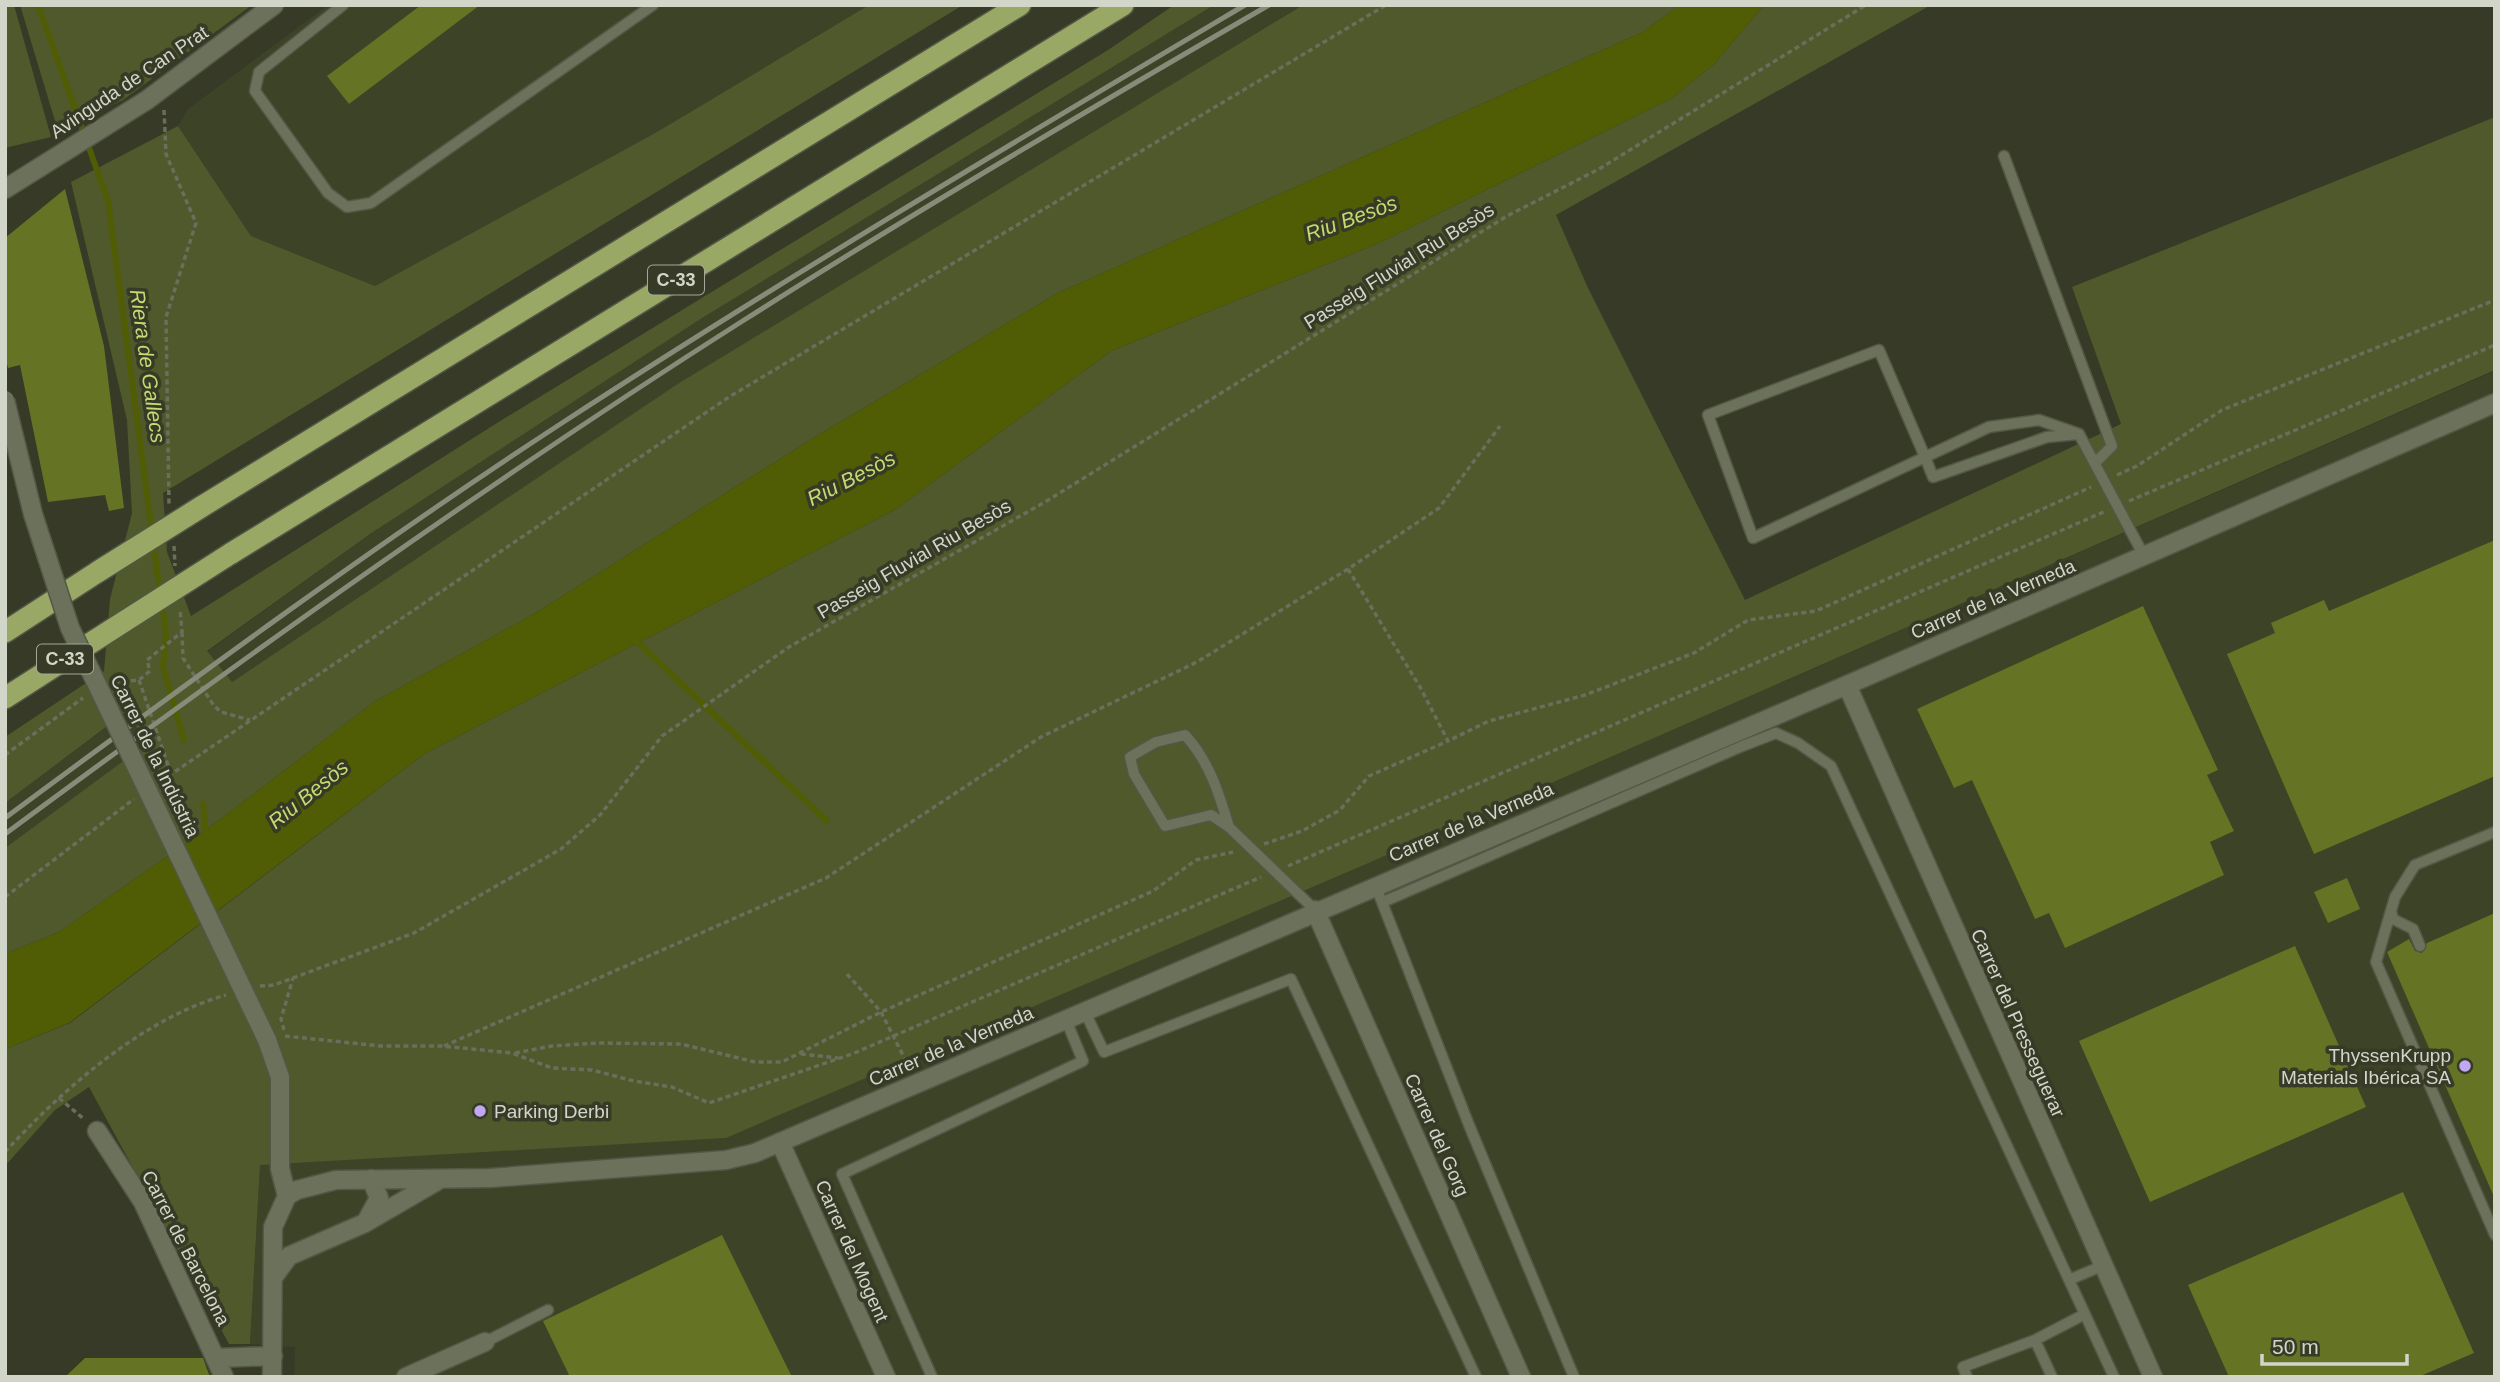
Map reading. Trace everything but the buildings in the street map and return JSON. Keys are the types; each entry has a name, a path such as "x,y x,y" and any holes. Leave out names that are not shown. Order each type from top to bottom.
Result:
{"highway":[{"name":"C-33","path":"5,632 201,507 1020,5"},
{"name":"C-33","path":"5,698 230,554 1123,5"}],"street":[{"name":"Avinguda de Can Prat","path":"5,189 146,100 274,5"},
{"name":"Carrer de la Indústria","path":"5,400 33,514 70,628 276,1038"},
{"name":"Carrer de la Verneda","path":"287,1196 314,1183 440,1179 726,1160 780,1142 1315,910 1847,685 2495,403"},
{"name":"Carrer del Presseguerar","path":"1847,685 2153,1377"},
{"name":"Carrer del Gorg","path":"1315,910 1521,1377"},
{"path":"272,1377 275,1275 273,1227 287,1196 280,1169 280,1077 276,1038"},
{"name":"Carrer de Barcelona","path":"97,1131 143,1202 225,1377"},
{"name":"Carrer del Mogent","path":"780,1142 886,1377"},
{"name":"Carrer de la Verneda","path":"275,1275 289,1256 365,1223 440,1179"},
{"path":"365,1223 379,1198 372,1180"},
{"path":"406,1377 485,1342"},
{"name":"Carrer de Barcelona","path":"217,1358 273,1356"}],"lane":[{"path":"343,5 259,72 255,91 328,192 347,207 371,203 653,5"},
{"path":"2004,156 2112,446 2095,463"},
{"path":"2079,434 2048,437 1933,477 1925,457 1879,350 1708,415 1752,538 1925,457 1989,427 2039,420 2079,434 2144,556"},
{"path":"1382,902 1776,733 1798,743 1831,766 2071,1279 2114,1377"},
{"path":"1229,827 1217,789 1199,751 1185,735 1156,742 1130,757 1134,774 1165,826 1211,815 1229,827 1315,910"},
{"path":"2495,832 2415,866 2395,897 2376,962 2495,1235"},
{"path":"1376,885 1469,1125 1574,1377"},
{"path":"2391,911 2393,919 2413,929 2420,946"},
{"path":"1085,1012 1104,1052 1291,979 1476,1377"},
{"path":"932,1377 842,1174 1083,1061 1066,1020"},
{"path":"2071,1279 2102,1266"},
{"path":"485,1342 548,1310"},
{"path":"1967,1377 1963,1367 2035,1340 2085,1314"},
{"path":"2035,1340 2052,1377"}],"path":[{"path":"150,788 729,397 1386,5"},
{"name":"Passeig Fluvial Riu Besòs","path":"250,989 293,978 414,933 561,849 600,815 662,736 779,653 1045,502 1507,216 1599,169 1866,5"},
{"path":"164,87 166,155 197,223 166,317 167,452"},
{"path":"512,1053 552,1046 599,1043 681,1044 755,1062 782,1062 881,1012 1153,891 1196,860 1251,848 1302,831 1340,810 1369,776 1489,721 1585,695 1694,653 1748,620 1816,611 2137,466 2222,410 2495,300"},
{"path":"293,978 276,1038 381,1046 442,1046 512,1053 552,1068 592,1070 634,1082 672,1087 709,1103 840,1059 2495,345"},
{"path":"442,1046 826,878 1041,737 1197,662 1348,569 1438,508 1500,426"},
{"path":"1348,569 1420,687 1448,741"},
{"path":"182,632 183,657 214,706 221,712 250,720"},
{"path":"111,682 139,680 171,774"},
{"path":"5,755 93,692"},
{"path":"5,897 140,795"},
{"path":"847,974 881,1012 918,1083"},
{"path":"5,1153 59,1097 137,1038 204,1001 238,992"},
{"path":"799,1054 840,1059"},
{"path":"59,1097 97,1131"}],"shaded area":[{"path":"5,5 14,5 51,137 5,148"},
{"path":"20,5 252,5 123,100 58,131"},
{"path":"328,5 869,5 657,132 375,286 251,236 178,126 188,109"},
{"path":"869,5 963,5 163,493 167,552 191,616 505,418 1108,50 1174,5 1214,5 699,320 370,534 207,651 232,682 679,383 1303,5 1680,5 1643,32 1058,293 815,437 534,614 374,702 221,819 59,932 5,954 5,848 148,743 126,712 5,803 5,737 104,671 110,599 132,513 127,420 71,182 178,126 251,236 375,286 657,132"},
{"path":"1214,5 1303,5 679,383 232,682 207,652 370,534 699,320"},
{"path":"1764,5 1931,5 1556,215 1588,288 1745,600 2121,424 2072,287 2495,117 2495,370 1364,865 726,1138 260,1165 250,1344 229,1344 89,1087 55,1110 5,1166 5,1049 70,1023 424,754 896,509 1111,351 1379,243 1672,98 1714,64"},
{"path":"2495,371 2495,1377 294,1377 295,1347 250,1344 260,1164 726,1138 1364,865"},
{"path":"127,712 148,744 5,848 5,803"}],"water":[{"name":"Riu Besòs","path":"1680,5 1764,5 1714,64 1672,98 1379,243 1111,351 896,509 424,754 69,1023 5,1049 5,954 59,932 221,819 374,702 534,614 815,437 1058,293 1643,32"}],"waterway":[{"name":"Riera de Gallecs","path":"38,5 108,201 160,593"},
{"name":"Riera de Gallecs","path":"162,604 166,635 163,667 184,740"},
{"path":"632,637 827,821"},
{"name":"Riera de Gallecs","path":"203,804 206,837"}],"railway":[{"path":"5,818 212,666 493,468 818,262 1245,5"},
{"path":"5,834 369,571 647,383 937,201 1269,5"}],"place":[{"name":"ThyssenKrupp Materials Ibérica SA","path":"2465,1066"},
{"name":"Parking Derbi","path":"480,1111"}]}
